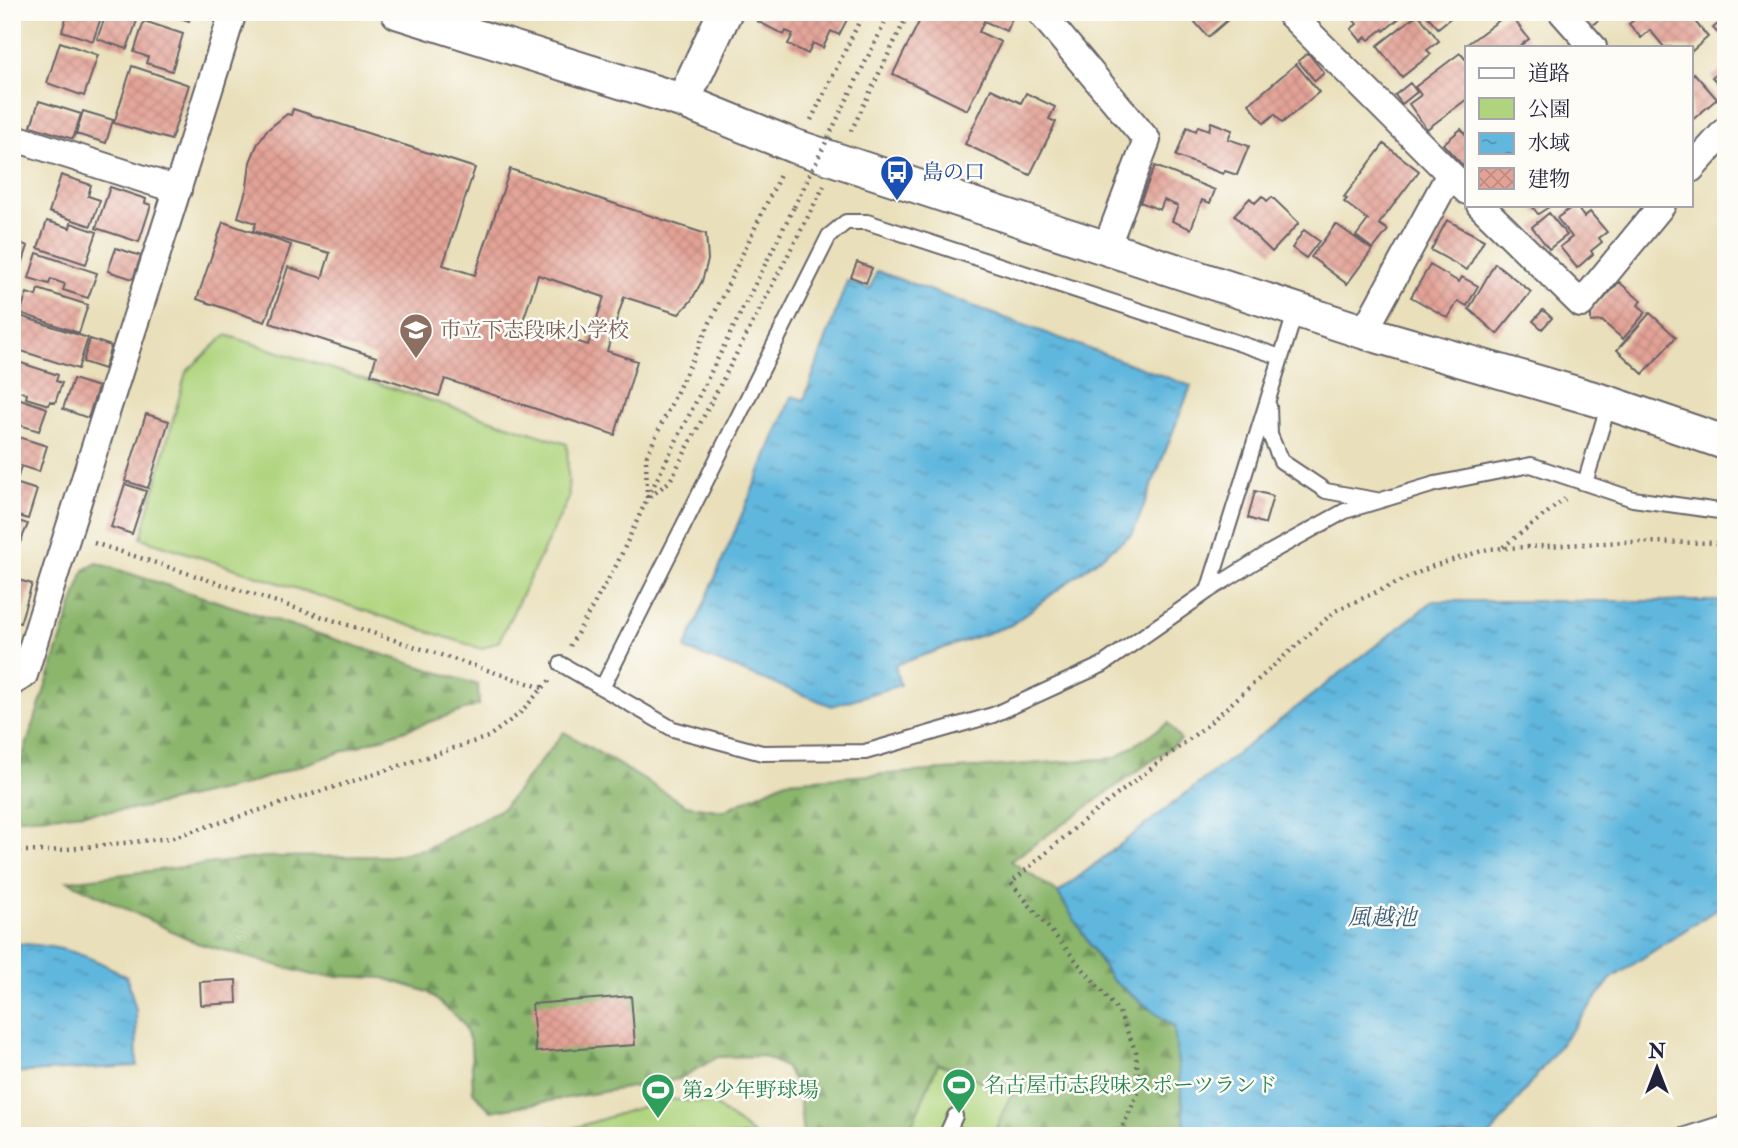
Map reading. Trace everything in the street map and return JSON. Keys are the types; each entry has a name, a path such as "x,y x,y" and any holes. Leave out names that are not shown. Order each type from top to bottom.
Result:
{"street":[{"path":"12,682 24,675 233,12"},
{"path":"398,12 683,101 794,146 1296,310 1609,403 1726,443"},
{"path":"683,101 725,12"},
{"path":"1040,12 1147,140 1106,248"},
{"path":"1288,12 1458,183 1364,332"},
{"path":"1562,12 1592,46"},
{"path":"1692,163 1726,130"},
{"path":"12,137 178,190"},
{"path":"1481,206 1581,304 1661,206"}],"lane":[{"path":"602,688 829,236 846,222 867,222 1281,357"},
{"path":"1208,591 1296,310"},
{"path":"1269,396 1270,435 1281,460 1326,491 1378,500"},
{"path":"1585,482 1609,403"},
{"path":"561,664 673,729 762,753 865,752 993,715 1102,665 1208,591 1267,554 1345,511 1435,484 1531,464 1633,499 1726,512"},
{"path":"946,1136 955,1116"},
{"path":"1682,1136 1726,1122"}],"path":[{"path":"647,499 646,457 794,146 813,116 864,12"},
{"path":"12,851 50,850 170,838 488,737 519,714 556,674 617,564 890,12"},
{"path":"647,499 670,481 838,160 909,12"},
{"path":"1502,548 1550,511"},
{"path":"67,534 543,688"},
{"path":"1114,1136 1122,1128 1139,1091 1136,1052 1119,1012 1011,883 1083,821 1205,727 1335,611 1433,566 1488,549 1623,542 1726,544"},
{"path":"12,752 22,721"}],"green space":[{"path":"226,335 567,444 569,498 499,641 482,649 141,538 186,372"},
{"path":"97,563 478,685 479,705 241,786 137,809 12,819 12,789 84,570"},
{"path":"1168,723 1181,740 1011,861 1058,893 1111,979 1174,1027 1186,1136 993,1136 1011,1094 938,1063 907,1136 803,1136 798,1086 785,1067 764,1056 718,1057 679,1079 491,1111 473,1092 471,1044 463,1023 428,992 384,978 312,975 197,943 68,881 264,857 391,856 427,848 503,808 564,732 686,805 723,811 786,781 1115,758"},
{"name":"名古屋市志段味スポーツランド","path":"938,1063 1011,1094 993,1136 907,1136"},
{"name":"第2少年野球場","path":"667,1099 712,1103 755,1136 548,1136"}],"water":[{"path":"877,271 1191,386 1133,533 1011,625 895,665 900,685 832,706 685,649 792,396 804,400 847,281 870,289"},
{"name":"風越池","path":"1433,601 1722,601 1726,604 1726,903 1611,979 1490,1136 1186,1136 1174,1027 1111,979 1058,893"},
{"path":"12,943 72,952 127,977 136,1010 137,1066 12,1073"}],"building":[{"path":"68,12 103,12 93,41 62,31"},
{"path":"107,12 140,12 127,49 97,39"},
{"path":"163,12 191,12 189,21"},
{"path":"762,12 779,12 793,19 796,12 851,12 839,35 831,31 823,48 813,43 808,54 788,44 793,34 786,31 784,35 757,21"},
{"path":"924,12 1015,12 1006,31 984,21 979,32 1001,42 967,110 893,74"},
{"path":"1186,12 1237,12 1208,37"},
{"path":"1347,12 1407,12 1384,31 1383,29 1369,40 1366,37 1361,41 1351,29 1357,24"},
{"path":"1424,12 1449,12 1453,16 1438,28"},
{"path":"1580,12 1604,12 1606,14 1591,26"},
{"path":"1644,12 1687,12 1708,37 1692,51 1692,46 1663,46 1650,30 1641,38 1629,24"},
{"path":"1509,13 1529,39 1519,46 1466,45"},
{"path":"1418,14 1439,41 1427,50 1431,54 1402,77 1377,46"},
{"path":"1726,17 1726,42 1713,28"},
{"path":"144,21 183,34 172,71 146,63 148,57 134,52"},
{"path":"60,42 98,55 84,96 47,83"},
{"path":"1308,53 1324,73 1315,81 1298,61"},
{"path":"1460,53 1465,59 1465,100 1427,129 1409,104 1421,95 1415,87"},
{"path":"1296,64 1319,92 1282,123 1275,114 1264,123 1249,104"},
{"path":"132,66 189,85 171,140 114,123"},
{"path":"1726,66 1726,92 1712,77"},
{"path":"1694,73 1717,99 1692,120"},
{"path":"1410,83 1417,92 1402,104 1395,95"},
{"path":"991,89 1021,103 1026,93 1055,107 1049,119 1056,122 1030,175 965,144"},
{"path":"39,101 81,114 73,139 31,126"},
{"path":"293,109 475,168 443,265 475,275 510,169 706,234 708,260 702,281 691,301 679,314 624,297 607,351 637,361 615,435 445,379 439,396 371,374 376,357 270,323 288,267 322,278 330,253 253,231 256,223 238,217 247,187 250,162 257,145 266,131 287,114 291,115","holes":["538,275 604,297 588,345 522,324"]},
{"path":"83,111 113,120 106,143 76,134"},
{"path":"1211,122 1232,130 1228,139 1249,146 1237,175 1225,171 1223,174 1176,156 1187,127 1196,131 1198,126 1209,130"},
{"path":"1461,129 1465,134 1465,163 1462,165 1443,144"},
{"path":"1384,144 1419,171 1379,224 1388,230 1373,249 1356,236 1368,220 1344,202 1347,199 1344,197"},
{"path":"1155,166 1215,190 1210,203 1202,200 1191,229 1172,221 1178,206 1164,200 1160,210 1140,202"},
{"path":"61,175 91,185 88,196 100,200 91,226 49,212"},
{"path":"110,187 146,199 145,203 151,205 139,242 96,228"},
{"path":"1262,196 1267,201 1272,197 1299,223 1272,252 1234,215 1250,198 1255,203"},
{"path":"1532,206 1550,206 1538,214"},
{"path":"1576,206 1584,217 1590,212 1607,232 1599,238 1602,242 1591,251 1593,254 1577,268 1560,247 1572,237 1557,218"},
{"path":"1549,213 1567,235 1549,249 1532,227"},
{"path":"1447,220 1484,240 1467,270 1431,250"},
{"path":"47,221 70,228 71,223 97,232 86,264 38,248"},
{"path":"223,222 291,245 265,322 197,299"},
{"path":"1336,224 1372,250 1347,284 1311,257"},
{"path":"1304,230 1319,241 1306,258 1292,248"},
{"path":"12,240 28,246 16,283 12,282"},
{"path":"116,248 141,256 133,279 108,271"},
{"path":"37,253 97,273 88,298 63,290 65,284 51,279 49,284 29,278"},
{"path":"857,262 872,268 866,283 851,277"},
{"path":"1495,263 1531,292 1497,334 1469,309"},
{"path":"1430,265 1459,282 1462,277 1478,286 1467,306 1458,301 1448,318 1411,297"},
{"path":"1619,282 1641,301 1638,305 1646,312 1623,339 1602,321 1591,322 1591,313"},
{"path":"38,289 88,305 79,333 20,313 27,293 36,296"},
{"path":"1543,310 1552,318 1542,329 1533,321"},
{"path":"1650,313 1676,337 1643,374 1617,350"},
{"path":"14,314 88,338 78,369 12,348"},
{"path":"90,339 111,346 104,369 83,362"},
{"path":"12,360 58,375 56,381 62,383 55,403 50,401 49,405 26,398 27,394 14,389 12,395"},
{"path":"73,379 98,387 88,418 63,409"},
{"path":"12,396 47,408 39,431 20,425 18,432 12,431"},
{"path":"146,414 169,421 148,488 125,481"},
{"path":"12,435 47,446 39,472 21,466 18,477 12,475"},
{"path":"12,482 37,490 28,519 12,514"},
{"path":"125,484 146,491 132,534 111,527"},
{"path":"1255,491 1273,496 1265,524 1248,518"},
{"path":"12,519 28,524 16,552 12,551"},
{"path":"12,578 32,584 20,623 12,621"},
{"path":"236,980 237,1003 201,1005 200,982"},
{"path":"631,996 635,1045 536,1052 532,1004"}],"place":[{"name":"島の口","path":"897,202"},
{"name":"市立下志段味小学校","path":"416,360"},
{"name":"名古屋市志段味スポーツランド","path":"959,1115"},
{"name":"第2少年野球場","path":"658,1120"}]}
